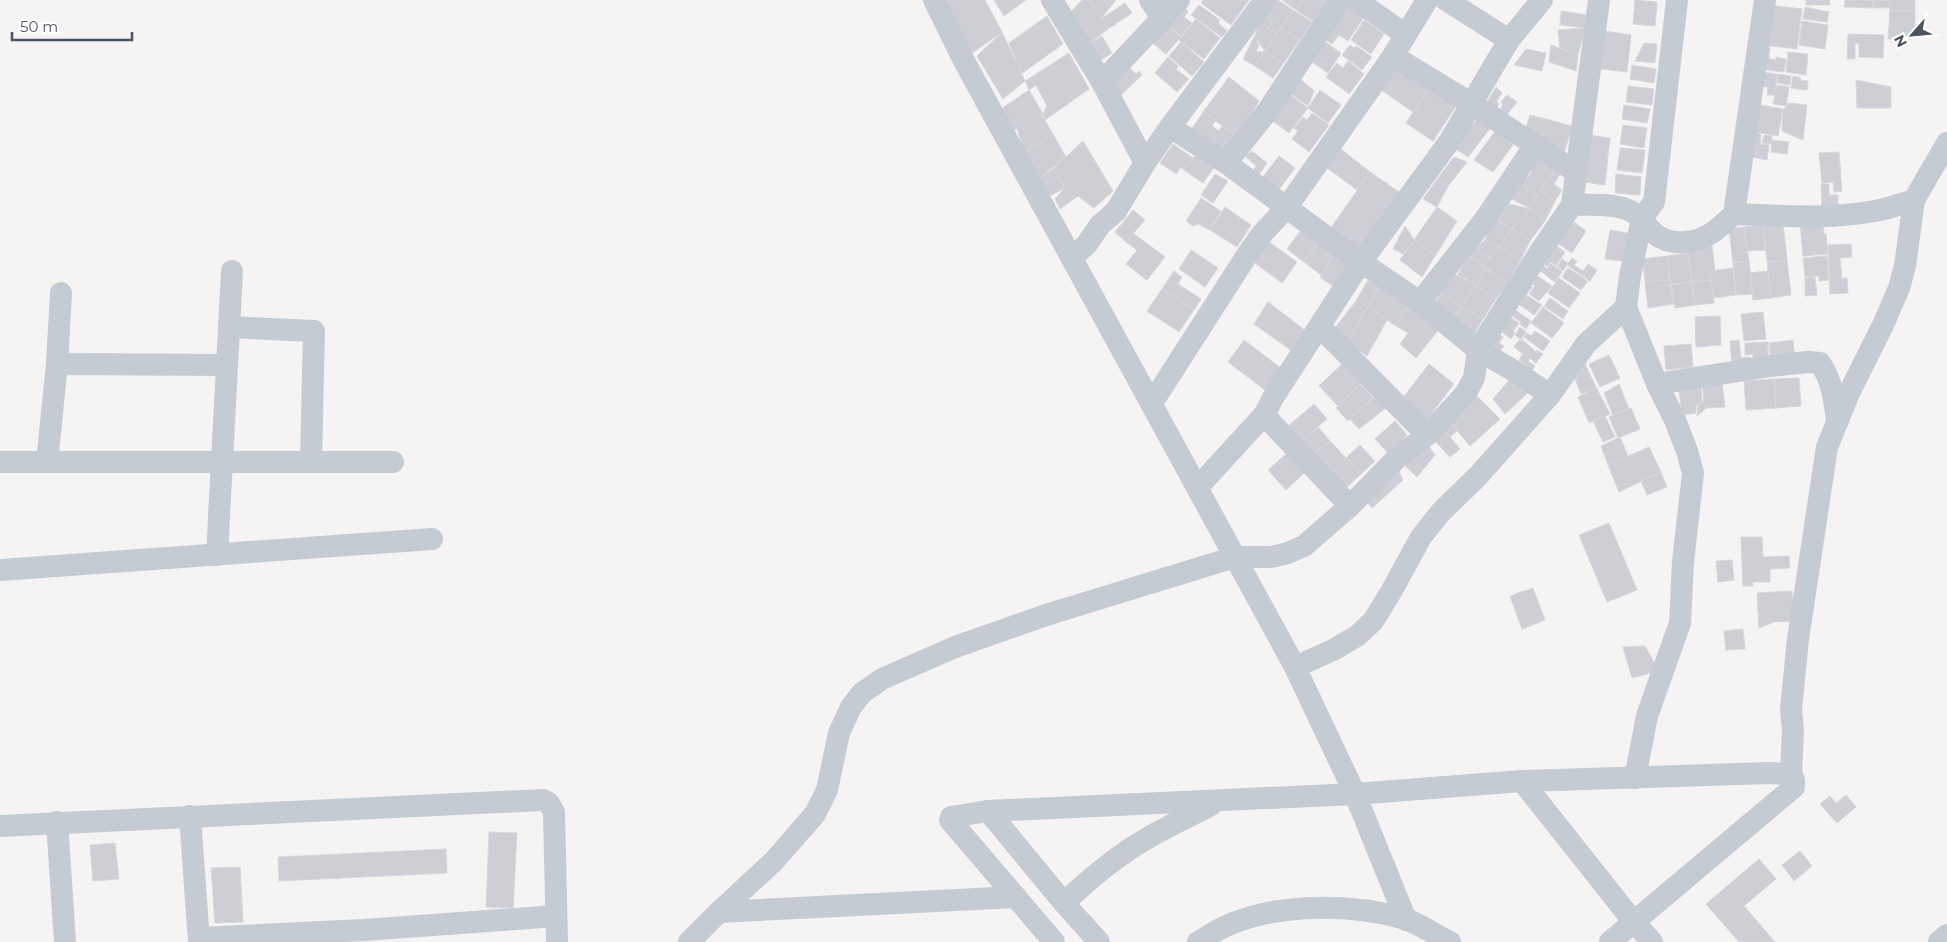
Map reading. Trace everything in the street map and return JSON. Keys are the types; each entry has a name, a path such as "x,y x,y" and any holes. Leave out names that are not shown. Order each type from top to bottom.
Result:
{"street":[{"path":"934,0 963,59 1295,667 1355,794 1406,920"},
{"path":"1052,0 1102,82 1145,163"},
{"path":"1150,0 1162,19"},
{"path":"1102,82 1179,0"},
{"path":"1072,258 1087,244 1100,225 1116,211 1145,163 1170,127 1265,0"},
{"path":"1226,163 1266,112 1340,0"},
{"path":"1356,0 1406,35"},
{"path":"1152,403 1247,255 1262,234 1287,207 1393,56 1427,0"},
{"path":"1446,0 1509,40"},
{"path":"1198,487 1264,415 1274,396 1361,262 1449,142 1509,40 1542,0"},
{"path":"689,942 774,861 815,814 827,790 838,733 851,707 862,693 882,679 955,647 1046,615 1236,557 1271,557 1288,553 1304,546 1350,506 1398,456 1426,435 1466,393 1474,378 1478,350 1541,250 1572,205 1599,0"},
{"path":"1635,778 1647,716 1680,624 1683,562 1693,473 1684,443 1657,384 1626,307 1630,276 1642,218 1654,202 1677,0"},
{"path":"1572,205 1625,209 1642,218 1655,234 1678,243 1693,241 1710,234 1734,214 1766,0"},
{"path":"1393,56 1472,104 1576,172"},
{"path":"1170,127 1226,163 1361,262 1420,302 1478,350 1550,395"},
{"path":"1610,942 1794,787 1794,780 1790,774 1793,730 1791,709 1798,639 1827,447 1837,419 1899,288 1905,266 1914,200 1947,143"},
{"path":"1420,302 1486,218 1535,146"},
{"path":"1734,214 1818,217 1845,215 1882,210 1914,200"},
{"path":"218,554 232,271"},
{"path":"47,462 57,364 60,293"},
{"path":"1295,667 1333,650 1357,636 1372,621 1391,592 1421,537 1441,512 1478,476 1550,395 1586,344 1626,307"},
{"path":"229,327 314,331 311,462"},
{"path":"1320,327 1426,435"},
{"path":"1657,384 1770,366 1808,362 1820,363 1827,372 1834,392 1837,419"},
{"path":"57,364 227,365"},
{"path":"1264,415 1350,506"},
{"path":"0,462 392,462"},
{"path":"0,570 432,539"},
{"path":"1054,942 950,820 952,816 988,811 1355,794 1522,782 1769,773 1790,774"},
{"path":"1522,782 1652,942"},
{"path":"0,826 542,800 549,802 554,812 557,942"},
{"path":"1064,903 1121,854 1219,801"},
{"path":"988,811 1098,942"},
{"path":"190,816 199,940 556,916"},
{"path":"57,822 66,942"},
{"path":"719,912 1016,898"},
{"path":"1198,942 1225,926 1261,914 1298,907 1355,909 1406,920 1450,942"},
{"path":"1939,942 1947,935"}],"building":[{"path":"944,0 985,0 1002,32 965,58"},
{"path":"994,0 1026,0 1004,16"},
{"path":"1082,0 1089,0 1108,29 1089,44 1069,14"},
{"path":"1089,0 1116,0 1101,19"},
{"path":"1203,0 1249,0 1231,25 1201,3"},
{"path":"1273,0 1278,0 1293,10 1277,34 1268,29 1273,22 1263,15"},
{"path":"1282,0 1302,0 1296,10"},
{"path":"1302,0 1327,0 1313,21 1296,10"},
{"path":"1635,0 1657,2 1655,26 1633,24"},
{"path":"1806,0 1830,0 1830,5 1806,5"},
{"path":"1845,0 1873,0 1872,8 1844,7"},
{"path":"1873,0 1890,0 1891,8 1872,8"},
{"path":"1890,0 1915,0 1915,11 1890,11"},
{"path":"1343,2 1364,17 1348,41 1339,35 1332,44 1320,36"},
{"path":"1125,3 1132,13 1108,29 1101,19"},
{"path":"1179,4 1188,11 1184,17 1192,23 1181,36 1164,22"},
{"path":"1199,5 1220,20 1218,23 1227,31 1222,37 1191,15"},
{"path":"1767,5 1802,9 1797,49 1762,45"},
{"path":"1805,7 1829,12 1827,22 1803,19"},
{"path":"1293,10 1312,22 1300,40 1281,28"},
{"path":"1561,11 1587,15 1585,28 1560,25"},
{"path":"1890,11 1915,11 1915,32 1911,33 1911,39 1888,39"},
{"path":"1263,15 1273,22 1268,29 1277,34 1265,51 1254,37"},
{"path":"1047,16 1063,44 1021,74 1009,43"},
{"path":"1196,19 1220,38 1204,59 1179,40"},
{"path":"1364,20 1384,34 1371,54 1351,40"},
{"path":"1802,21 1828,25 1825,49 1799,45"},
{"path":"1162,22 1181,37 1166,54 1148,39"},
{"path":"1281,28 1300,40 1283,64 1265,51"},
{"path":"1585,28 1578,55 1560,48 1558,30"},
{"path":"1604,31 1631,35 1627,72 1600,69"},
{"path":"1002,32 1025,81 1003,99 977,56"},
{"path":"1848,34 1884,35 1883,58 1859,57 1859,43 1855,43 1855,59 1847,59"},
{"path":"1102,36 1112,53 1099,61 1089,44"},
{"path":"1254,37 1259,45 1256,52 1265,51 1255,66 1243,59"},
{"path":"1320,38 1341,53 1328,73 1306,58"},
{"path":"1181,42 1204,62 1192,76 1169,56"},
{"path":"1644,43 1657,44 1655,63 1635,61"},
{"path":"1350,45 1354,48 1356,46 1372,57 1362,70 1342,55"},
{"path":"1551,45 1578,55 1576,71 1549,62"},
{"path":"1762,46 1770,47 1769,59 1776,60 1776,57 1786,59 1784,72 1759,69"},
{"path":"1526,49 1546,53 1542,71 1514,65"},
{"path":"1265,51 1283,64 1273,78 1255,66"},
{"path":"1788,52 1808,54 1806,75 1786,72"},
{"path":"1069,53 1089,89 1045,120 1043,114 1047,106 1036,85 1029,90 1025,81"},
{"path":"1168,57 1178,66 1176,69 1189,79 1177,92 1155,73"},
{"path":"1348,61 1364,74 1349,94 1326,77 1337,63 1343,68"},
{"path":"1390,61 1429,88 1413,112 1374,85"},
{"path":"1632,65 1656,69 1654,83 1630,79"},
{"path":"1129,67 1136,74 1139,71 1142,75 1121,95 1106,80"},
{"path":"1759,72 1777,74 1775,95 1767,95 1768,87 1758,86"},
{"path":"1778,74 1791,76 1790,85 1777,83"},
{"path":"1297,76 1314,91 1308,106 1287,91"},
{"path":"1793,76 1801,78 1800,80 1808,81 1807,90 1791,88"},
{"path":"1229,77 1259,101 1238,137 1203,112"},
{"path":"1856,80 1891,87 1891,108 1857,108"},
{"path":"1777,85 1789,87 1786,106 1773,104"},
{"path":"1628,86 1654,89 1652,105 1626,102"},
{"path":"1496,87 1502,93 1497,101 1499,104 1493,114 1484,107"},
{"path":"1429,88 1458,103 1433,141 1406,123"},
{"path":"1029,90 1043,114 1012,131 1001,109"},
{"path":"1320,90 1341,105 1328,123 1308,108"},
{"path":"1289,94 1308,108 1289,133 1270,119"},
{"path":"1507,95 1517,102 1502,121 1495,116 1503,105 1501,102"},
{"path":"1789,103 1807,105 1803,140 1782,131 1783,110"},
{"path":"1754,104 1783,109 1778,136 1750,131"},
{"path":"1624,105 1650,109 1647,123 1622,119"},
{"path":"1039,111 1053,134 1024,152 1017,128"},
{"path":"1203,112 1216,120 1212,126 1219,131 1222,126 1238,137 1227,154 1191,130"},
{"path":"1312,113 1329,125 1309,152 1292,139 1298,131 1294,128 1303,117 1307,120"},
{"path":"1530,115 1572,126 1564,154 1525,130"},
{"path":"1478,118 1491,127 1468,157 1452,146"},
{"path":"1623,125 1647,128 1644,148 1620,144"},
{"path":"1496,130 1513,145 1493,172 1474,160"},
{"path":"1751,132 1761,134 1760,144 1769,145 1767,160 1747,156"},
{"path":"1053,134 1066,157 1038,179 1024,152"},
{"path":"1589,135 1610,138 1605,185 1584,182"},
{"path":"1764,135 1772,136 1771,144 1762,143"},
{"path":"1772,140 1789,142 1787,154 1771,152"},
{"path":"1083,141 1113,191 1094,208 1078,196 1060,209 1055,199 1065,188 1053,169"},
{"path":"1173,144 1193,158 1184,170 1181,167 1176,174 1160,163"},
{"path":"1337,146 1370,172 1357,190 1323,165"},
{"path":"1620,148 1645,150 1642,173 1617,170"},
{"path":"1200,149 1218,162 1203,183 1184,170"},
{"path":"1252,151 1267,163 1258,176 1253,171 1256,166 1245,156"},
{"path":"1839,152 1842,191 1834,192 1833,182 1822,183 1819,153"},
{"path":"1279,156 1295,168 1277,192 1259,182"},
{"path":"1454,157 1467,162 1448,186 1437,179"},
{"path":"1534,157 1555,169 1538,197 1517,181 1522,174 1527,178 1532,172 1528,164"},
{"path":"1053,169 1065,188 1048,197 1038,179"},
{"path":"1555,169 1560,174 1554,184 1562,190 1555,201 1540,191"},
{"path":"1370,172 1399,192 1358,252 1328,232"},
{"path":"1215,174 1228,181 1213,203 1201,195"},
{"path":"1616,174 1641,177 1640,195 1615,193"},
{"path":"1437,179 1448,186 1437,207 1423,199"},
{"path":"1517,181 1538,197 1531,209 1508,197"},
{"path":"1821,184 1829,184 1829,195 1838,195 1838,207 1822,208"},
{"path":"1540,191 1555,201 1545,221 1531,209"},
{"path":"1201,198 1221,211 1210,230 1198,224 1193,226 1186,221"},
{"path":"1509,204 1531,209 1512,228 1498,221"},
{"path":"1225,207 1251,225 1237,247 1210,230"},
{"path":"1437,207 1457,221 1435,256 1414,240"},
{"path":"1531,209 1545,221 1530,241 1512,228"},
{"path":"1133,210 1145,220 1126,242 1115,232"},
{"path":"1567,217 1586,231 1572,253 1551,239"},
{"path":"1493,219 1512,228 1500,247 1485,240"},
{"path":"1823,221 1828,254 1803,256 1800,223"},
{"path":"1783,223 1787,260 1767,262 1763,225"},
{"path":"1763,225 1766,250 1747,251 1744,227"},
{"path":"1405,226 1414,240 1403,254 1393,249"},
{"path":"1744,227 1749,261 1733,263 1729,229"},
{"path":"1512,228 1530,241 1520,261 1500,247"},
{"path":"1301,230 1318,243 1304,262 1287,249"},
{"path":"1610,230 1633,234 1629,262 1605,259"},
{"path":"1133,233 1165,257 1147,280 1126,264 1137,250 1126,242"},
{"path":"1265,239 1297,262 1282,283 1251,260"},
{"path":"1414,240 1435,256 1422,277 1400,260"},
{"path":"1485,240 1500,247 1490,259 1485,253 1478,262 1468,254"},
{"path":"1551,242 1565,252 1556,266 1551,262 1548,267 1541,262"},
{"path":"1318,243 1334,255 1321,275 1304,262"},
{"path":"1851,244 1852,257 1840,258 1842,279 1847,278 1848,293 1830,294 1828,245"},
{"path":"1712,245 1715,271 1710,271 1711,280 1692,282 1688,253 1691,247"},
{"path":"1500,247 1520,261 1507,284 1478,262 1485,253 1490,259"},
{"path":"1191,250 1218,268 1205,287 1179,269"},
{"path":"1688,253 1692,282 1671,285 1667,256"},
{"path":"1468,254 1485,268 1477,285 1458,275"},
{"path":"1334,255 1353,268 1339,290 1320,277"},
{"path":"1667,256 1670,280 1645,282 1643,259"},
{"path":"1827,256 1829,280 1819,281 1819,276 1805,277 1803,258"},
{"path":"1572,258 1577,261 1574,265 1583,271 1588,264 1597,270 1590,281 1567,265"},
{"path":"1562,259 1568,263 1563,271 1557,267"},
{"path":"1787,260 1791,295 1771,298 1767,262"},
{"path":"1749,261 1753,294 1736,295 1733,263"},
{"path":"1539,263 1548,269 1551,264 1562,272 1555,282 1535,267"},
{"path":"1485,268 1507,284 1495,300 1477,285"},
{"path":"1568,268 1588,281 1581,290 1562,277"},
{"path":"1733,268 1736,295 1713,298 1710,271"},
{"path":"1174,271 1182,277 1178,284 1201,299 1194,310 1162,289"},
{"path":"1768,271 1771,298 1753,300 1750,273"},
{"path":"1449,272 1477,285 1461,307 1441,293"},
{"path":"1532,272 1552,286 1539,301 1529,294 1535,286 1527,280"},
{"path":"1815,277 1817,295 1805,296 1805,278"},
{"path":"1559,278 1580,293 1569,308 1548,293"},
{"path":"1368,280 1379,286 1368,307 1356,301"},
{"path":"1670,280 1674,304 1648,308 1645,282"},
{"path":"1711,280 1714,303 1695,305 1692,282"},
{"path":"1527,282 1532,287 1526,295 1542,305 1534,315 1513,300"},
{"path":"1692,282 1695,305 1675,308 1671,285"},
{"path":"1477,285 1495,300 1483,319 1461,307"},
{"path":"1379,286 1408,305 1396,326 1368,307"},
{"path":"1162,289 1194,310 1179,332 1147,311"},
{"path":"1441,293 1461,307 1452,320 1433,307"},
{"path":"1550,298 1568,311 1563,319 1544,306"},
{"path":"1356,301 1368,307 1347,342 1334,329"},
{"path":"1268,302 1306,331 1292,351 1254,324"},
{"path":"1408,305 1440,328 1416,358 1400,344 1408,333 1396,326"},
{"path":"1510,306 1531,321 1526,329 1520,324 1521,322 1506,312"},
{"path":"1368,307 1387,320 1367,356 1347,342"},
{"path":"1461,307 1483,319 1474,334 1452,320"},
{"path":"1543,307 1564,323 1552,338 1531,323"},
{"path":"1763,312 1766,339 1744,341 1741,314"},
{"path":"1507,315 1519,323 1511,339 1498,329"},
{"path":"1720,316 1721,345 1696,347 1695,317"},
{"path":"1520,327 1526,332 1521,340 1515,335"},
{"path":"1535,331 1550,341 1543,351 1524,337 1527,333 1531,336"},
{"path":"1496,332 1503,337 1499,343 1504,346 1500,351 1489,343"},
{"path":"1522,339 1536,352 1537,350 1543,354 1536,363 1530,358 1528,361 1535,366 1530,373 1525,364 1519,360 1523,354 1514,347"},
{"path":"1244,340 1281,368 1265,390 1228,362"},
{"path":"1739,340 1741,358 1750,357 1751,365 1732,367 1730,341"},
{"path":"1793,340 1795,362 1771,364 1769,343"},
{"path":"1768,342 1768,363 1753,364 1753,354 1745,355 1745,343"},
{"path":"1691,344 1693,367 1666,370 1664,346"},
{"path":"1609,355 1620,378 1600,387 1589,364"},
{"path":"1343,363 1361,383 1338,406 1319,386"},
{"path":"1429,364 1454,384 1424,423 1402,399"},
{"path":"1585,364 1596,387 1581,394 1575,379"},
{"path":"1515,373 1530,391 1505,414 1493,399"},
{"path":"1799,378 1801,406 1776,408 1774,379"},
{"path":"1774,379 1776,408 1746,410 1744,381"},
{"path":"1722,382 1725,407 1706,408 1697,416 1698,405 1704,400 1702,384"},
{"path":"1678,383 1701,386 1702,401 1696,406 1696,413 1682,415"},
{"path":"1360,384 1373,397 1348,421 1336,408"},
{"path":"1619,384 1629,409 1613,415 1604,393"},
{"path":"1596,387 1610,414 1589,423 1578,397"},
{"path":"1476,395 1500,419 1470,446 1451,423"},
{"path":"1375,396 1386,408 1359,429 1350,419"},
{"path":"1314,404 1327,419 1300,442 1287,427"},
{"path":"1631,408 1640,429 1618,438 1609,417"},
{"path":"1605,416 1615,437 1603,442 1593,421"},
{"path":"1395,421 1407,435 1388,453 1375,439"},
{"path":"1451,423 1457,431 1450,437 1460,449 1450,457 1433,439"},
{"path":"1318,427 1330,441 1312,456 1300,442"},
{"path":"1618,438 1621,439 1628,457 1608,465 1601,446"},
{"path":"1330,441 1346,458 1328,474 1312,456"},
{"path":"1360,445 1375,461 1361,474 1346,458"},
{"path":"1428,445 1435,455 1417,477 1400,461"},
{"path":"1649,447 1661,472 1619,492 1608,465"},
{"path":"1287,453 1305,472 1286,490 1268,470"},
{"path":"1346,458 1361,474 1343,491 1328,474"},
{"path":"1398,469 1403,480 1372,508 1366,501"},
{"path":"1661,472 1667,487 1647,495 1641,481"},
{"path":"1609,523 1637,590 1607,602 1579,535"},
{"path":"1741,537 1762,537 1763,557 1789,556 1790,568 1770,569 1770,582 1753,582 1753,586 1743,586"},
{"path":"1732,560 1734,580 1718,582 1716,561"},
{"path":"1533,588 1545,620 1522,629 1510,596"},
{"path":"1792,591 1793,621 1774,622 1759,628 1757,593"},
{"path":"1743,629 1745,649 1726,650 1724,631"},
{"path":"1645,646 1659,671 1632,678 1623,647"},
{"path":"1846,795 1856,807 1837,823 1820,804 1830,796 1836,803"},
{"path":"489,832 517,833 513,908 486,907"},
{"path":"115,843 119,879 93,881 90,845"},
{"path":"446,849 447,873 279,881 278,857"},
{"path":"1800,851 1812,866 1794,881 1782,865"},
{"path":"1759,859 1776,879 1744,906 1775,942 1739,942 1706,904"},
{"path":"240,867 243,922 215,923 211,868"}]}
